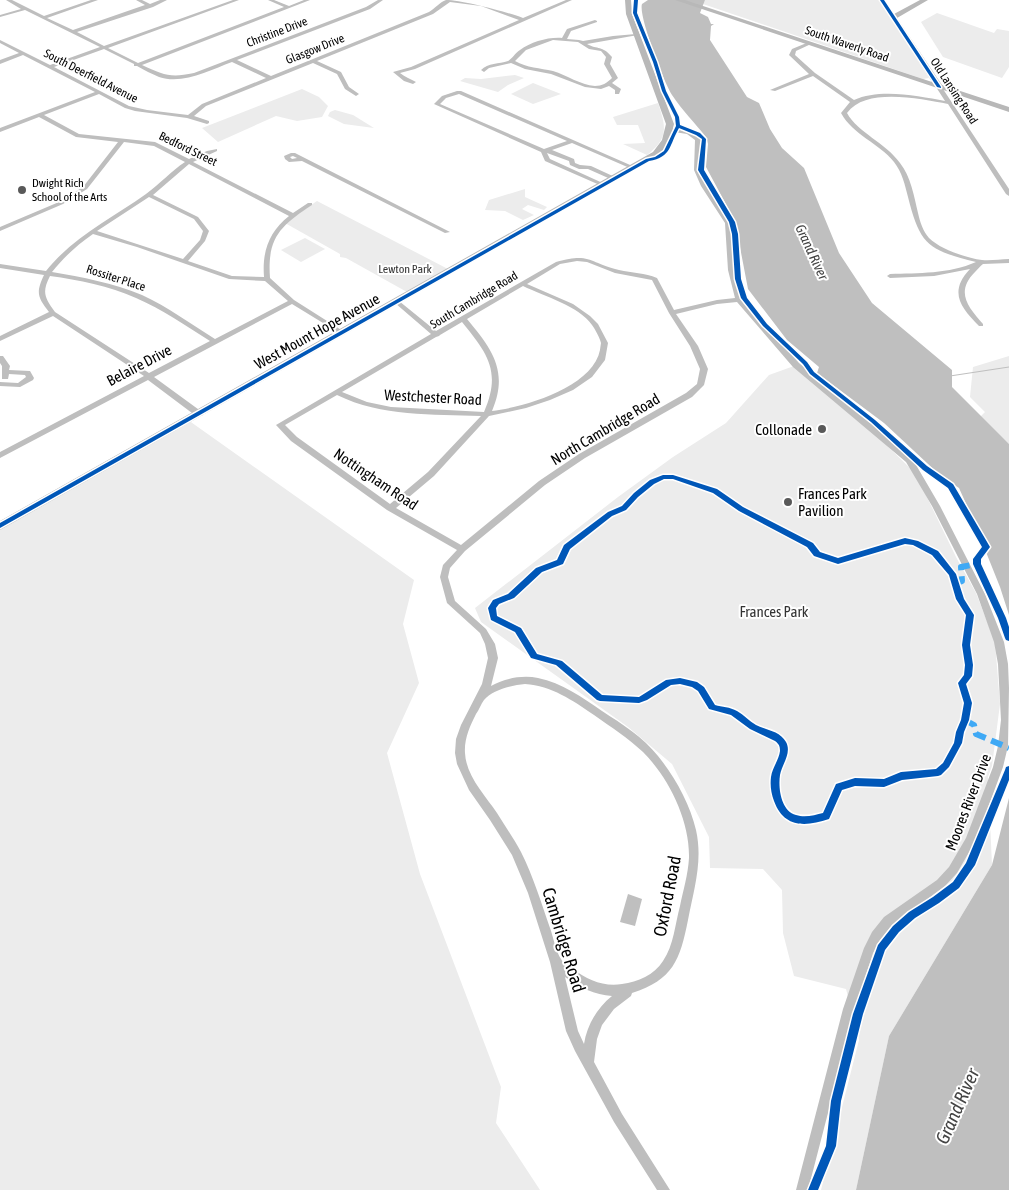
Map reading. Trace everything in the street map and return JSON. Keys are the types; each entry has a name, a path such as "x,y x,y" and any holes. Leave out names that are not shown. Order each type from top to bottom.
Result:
{"street":[{"path":"8,0 136,64 308,0"},
{"path":"138,0 151,6"},
{"path":"73,32 165,0"},
{"path":"50,67 237,0"},
{"path":"270,0 288,8"},
{"name":"Christine Drive","path":"136,64 161,76 178,78 192,76 368,8 381,0"},
{"path":"449,0 482,5 523,20"},
{"name":"Glasgow Drive","path":"189,117 198,108 426,15 442,7 449,0"},
{"path":"413,82 406,80 396,72 413,68 570,0"},
{"path":"628,0 628,9 670,124 670,130"},
{"name":"South Waverly Road","path":"678,0 1009,110"},
{"name":"Old Lansing Road","path":"882,0 1009,194"},
{"path":"893,17 925,0"},
{"path":"42,18 92,1"},
{"path":"0,16 24,9"},
{"path":"564,39 570,30 595,21"},
{"path":"583,43 613,37 637,36"},
{"path":"597,48 603,43 637,36"},
{"path":"484,70 487,67 512,61 517,54 543,42 564,39 603,50 609,57 608,64 615,78 610,84"},
{"name":"South Deerfield Avenue","path":"0,41 98,93 138,111 189,117 207,122"},
{"path":"809,43 791,53 813,74 853,102"},
{"path":"0,62 24,53"},
{"path":"232,60 271,78"},
{"path":"313,61 339,73 347,88 356,94"},
{"path":"512,61 524,68 550,70 586,87 610,84 618,89 617,93"},
{"path":"773,90 813,74"},
{"path":"838,91 872,96 915,97 949,103"},
{"path":"615,179 589,167 579,167 572,164 572,160 554,152 544,151 437,104 444,97 459,92 634,168"},
{"path":"0,130 98,93"},
{"path":"872,96 853,102 844,112 847,119 880,144 900,167 911,190 919,228 925,237 943,250 982,262 1009,261"},
{"name":"Bedford Street","path":"39,115 78,136 155,144 292,215"},
{"name":"West Mount Hope Avenue","path":"0,526 650,159 662,148 670,130"},
{"name":"Moores River Drive","path":"670,130 687,132 698,140 697,170 704,186 728,223 731,270 739,300 747,312 796,364 909,460 936,506 981,594 999,642 1004,674 1006,720 1003,746 998,766 971,840 954,870 941,883 888,921 876,936 868,952 849,1008 802,1190"},
{"path":"0,229 61,203 85,188 122,141"},
{"path":"544,151 572,141"},
{"path":"199,414 148,376 53,313 44,300 41,291 48,273 66,252 92,232 149,195 190,161 215,150"},
{"path":"544,151 547,160 604,185"},
{"path":"302,159 447,232"},
{"path":"149,195 196,218 206,231 203,240 184,262"},
{"path":"267,280 265,258 268,244 279,227 292,215 310,204"},
{"path":"92,232 231,278 267,280 292,301 343,333"},
{"name":"South Cambridge Road","path":"280,425 558,263 582,258 616,272 641,274 655,279 672,313"},
{"path":"890,276 934,274 968,268 982,262"},
{"path":"981,325 964,302 960,287 962,282 982,262"},
{"name":"Rossiter Place","path":"0,266 90,280 137,296 214,342"},
{"name":"Westchester Road","path":"337,392 355,401 386,409 487,414 538,401 558,394 583,381 600,363 604,350 601,331 585,315 522,284"},
{"path":"672,313 717,302 739,300"},
{"name":"Belaire Drive","path":"0,454 292,301"},
{"path":"397,302 437,335"},
{"path":"0,339 53,313"},
{"name":"North Cambridge Road","path":"462,549 542,483 582,456 689,395 700,385 704,369 702,363 694,346 672,313"},
{"path":"390,508 408,495 455,450 487,414 494,398 495,370 484,346 463,319"},
{"path":"0,358 6,366 6,372 1,385 20,385 30,378 27,374 6,372"},
{"name":"Nottingham Road","path":"280,425 294,439 390,508 462,549"},
{"name":"Cambridge Road","path":"462,549 446,567 446,588 451,603 483,630 490,644 493,658 490,672 461,739 460,753 462,764 473,787 494,816 516,853 533,893 556,962 572,1031 618,1118 664,1190"},
{"name":"Oxford Road","path":"480,697 492,689 517,680 539,680 561,687 639,742 656,761 676,792 692,838 694,852 692,877 673,954 666,968 658,975 613,1000 600,1016 589,1046 588,1063"},
{"name":"Oxford Road","path":"556,962 567,974 592,987 620,992 632,989"}],"green space":[{"path":"705,0 879,0 929,78 923,79 703,4"},
{"path":"937,13 994,33 997,29 1009,31 1009,67 1002,78 943,57 921,22"},
{"path":"515,75 524,78 498,92 460,81 465,78 481,79"},
{"path":"533,83 561,94 533,104 511,94"},
{"path":"302,89 319,97 328,106 322,117 297,121 276,116 218,142 202,128"},
{"path":"658,103 663,119 664,132 654,149 647,155 623,144 645,143 638,125 617,125 613,117"},
{"path":"335,110 353,115 374,128 344,124 328,116 330,112"},
{"path":"525,189 525,197 547,207 544,210 528,205 522,209 534,215 523,220 505,211 485,210 489,200"},
{"name":"Lewton Park","path":"317,201 448,269 407,292 346,258 340,257 340,254 285,223"},
{"path":"305,238 325,249 301,262 281,250"},
{"path":"1009,356 1009,444 980,417 985,412 970,397 973,367"},
{"name":"Frances Park","path":"794,366 874,433 912,470 976,593 995,642 1000,704 992,766 988,777 992,865 889,1036 856,1190 821,1190 859,1040 846,989 794,976 783,933 782,890 763,869 710,868 709,837 672,764 628,727 481,622 475,608 618,497 673,457 726,423 769,375"},
{"path":"188,420 414,580 403,624 419,683 387,753 420,874 501,1087 496,1123 540,1190 0,1190 0,525"}],"water":[{"name":"Grand River","path":"648,0 705,0 700,13 708,17 711,24 714,24 711,26 710,40 747,97 759,103 770,129 782,148 804,168 839,253 872,303 952,370 952,387 1009,444 1009,615 986,552 989,546 980,535 959,488 942,477 884,423 817,373 819,367 787,340 748,289 735,221 706,167 708,144 706,137 672,95 652,49 642,11 642,4"},
{"name":"Grand River","path":"1009,798 1009,1190 856,1190 889,1036 992,865"},
{"path":"628,894 642,899 635,926 620,922"}],"waterway":[{"path":"950,376 1009,367"}],"marked path":[{"path":"955,583 962,581 961,567 977,564"},
{"path":"965,720 974,725 976,734 1009,748"}],"cycle path":[{"path":"636,0 635,13 655,62 664,91 677,117 678,126 698,134 704,139 701,170 732,222 735,234 738,279 744,298 765,325 805,363 812,373 873,421 925,468 951,486 986,547 977,559 977,564 1002,618 1009,638"},
{"path":"882,0 939,87"},
{"path":"0,526 648,160 662,156 666,152 678,126"},
{"path":"663,477 673,477 715,491 741,509 810,545 817,554 838,561 905,541 915,543 935,553 952,574 960,599 970,615 966,645 969,665 968,676 962,683 968,703 958,743 946,765 938,772 901,776 884,783 855,782 839,787 826,816 810,820 796,819 790,817 780,806 776,794 775,776 784,752 783,745 778,739 753,727 734,713 712,707 701,689 694,684 680,681 669,682 639,700 600,698 559,663 534,656 518,630 494,618 492,608 496,602 511,596 539,570 560,562 567,547 610,514 624,508 652,482 663,477"},
{"path":"813,1190 831,1146 836,1101 858,1014 881,948 896,929 912,915 956,885 970,865 1009,770"}],"place":[{"name":"Dwight Rich School of the Arts","path":"22,190"},
{"name":"Collonade","path":"822,429"},
{"name":"Frances Park Pavilion","path":"788,502"}]}
